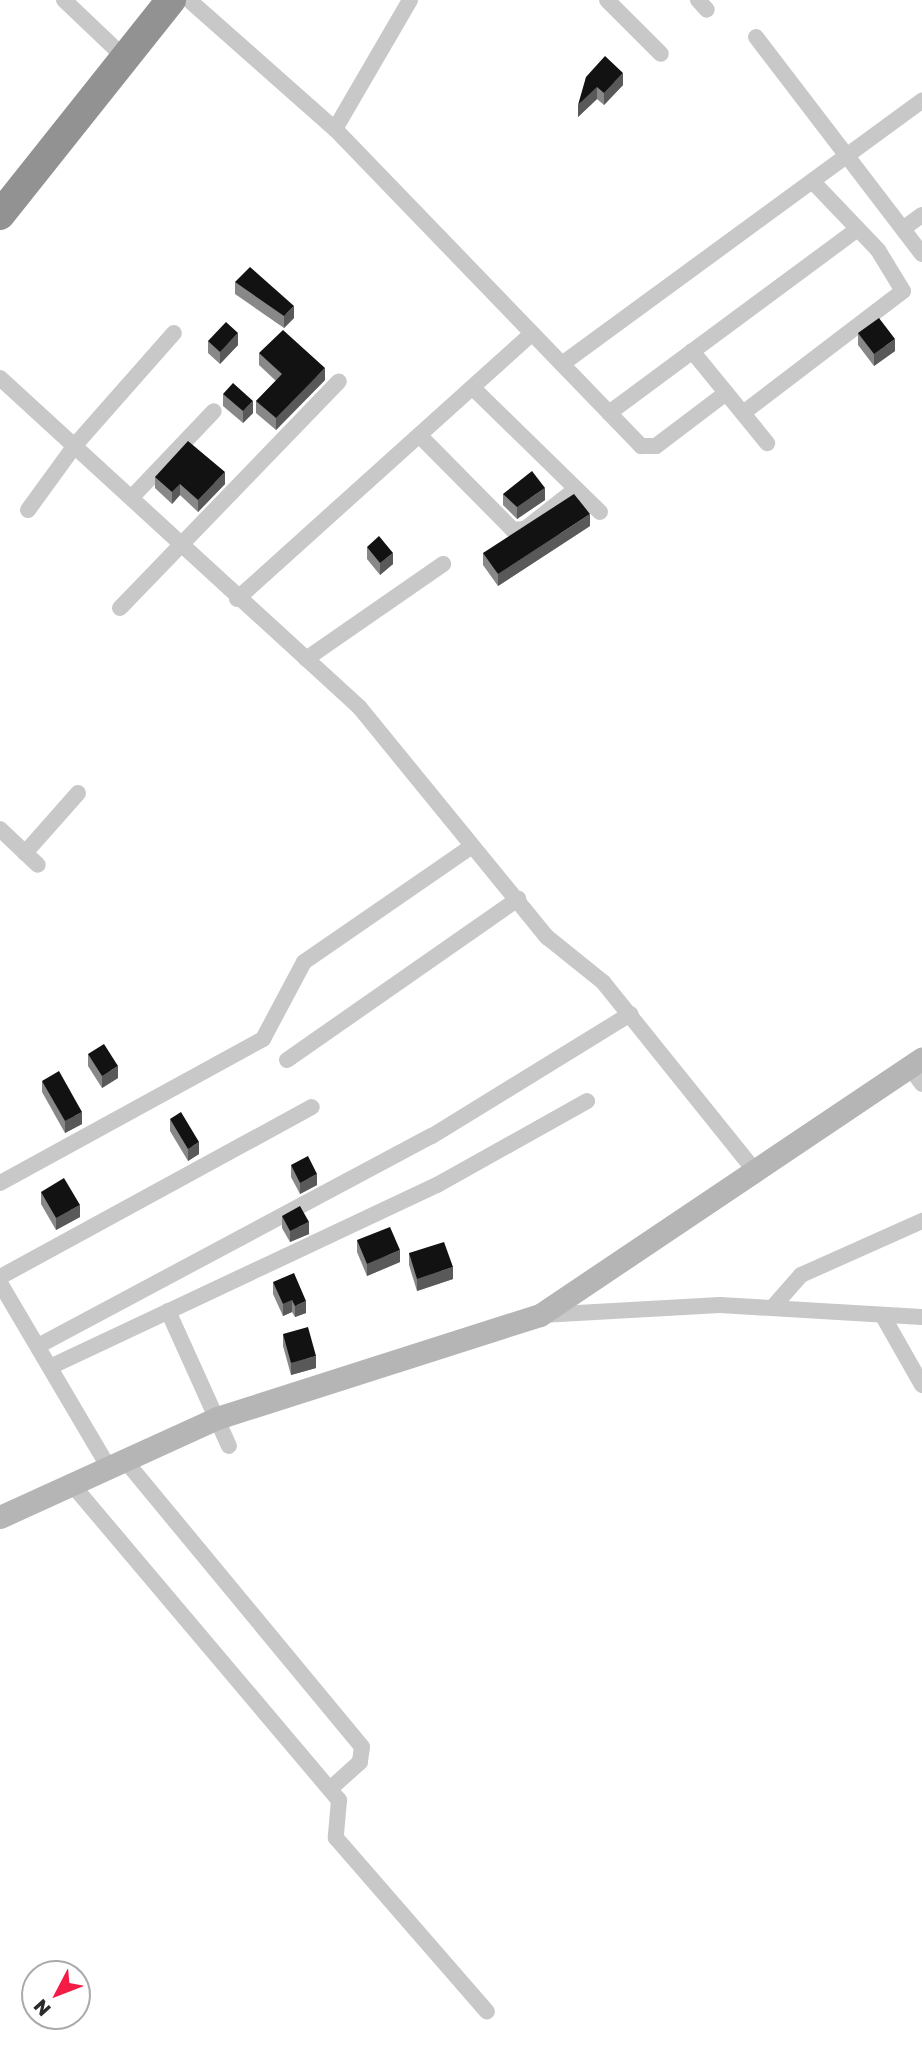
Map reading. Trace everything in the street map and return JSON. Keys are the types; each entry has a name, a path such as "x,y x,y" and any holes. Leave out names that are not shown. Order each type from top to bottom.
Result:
{"highway":[{"path":"0,215 126,60 171,0"}],"street":[{"path":"64,0 126,60"},
{"path":"189,0 335,128 609,413 651,449 726,393"},
{"path":"335,128 410,0"},
{"path":"607,0 661,54"},
{"path":"756,37 851,153 922,254"},
{"path":"562,364 922,101"},
{"path":"743,413 901,295 894,271 812,181"},
{"path":"904,228 922,215"},
{"path":"609,413 856,230"},
{"path":"28,510 76,444 174,333"},
{"path":"237,599 421,437 531,333"},
{"path":"692,351 767,443"},
{"path":"0,378 133,496 237,599 360,708 455,819 471,847 547,937 594,973 630,1014 755,1171"},
{"path":"120,608 183,546 339,381"},
{"path":"474,389 600,512"},
{"path":"133,496 214,411"},
{"path":"421,437 513,530 525,528 576,489"},
{"path":"306,659 443,564"},
{"path":"25,853 78,793"},
{"path":"0,829 38,865"},
{"path":"0,1183 263,1039 304,962 471,847"},
{"path":"287,1060 518,900"},
{"path":"38,1346 432,1136 630,1014"},
{"path":"540,1315 755,1171 918,1069"},
{"path":"50,1367 437,1185 587,1101"},
{"path":"0,1277 312,1107"},
{"path":"772,1308 801,1275 922,1221"},
{"path":"0,1283 50,1367 115,1462 362,1747 360,1762 330,1789"},
{"path":"0,1517 70,1482 217,1418 540,1315 772,1308 884,1318 922,1317"},
{"path":"168,1311 229,1446"},
{"path":"884,1318 922,1385"},
{"path":"70,1482 330,1789 341,1805 337,1838 487,2012"}],"building":[{"path":"605,56 623,73 604,93 597,87 578,105 586,77"},
{"path":"250,267 294,306 284,316 235,282"},
{"path":"879,318 895,339 874,354 858,333"},
{"path":"226,322 238,333 220,352 208,341"},
{"path":"283,330 325,368 276,418 256,401 282,374 259,353"},
{"path":"233,383 253,401 243,411 223,394"},
{"path":"188,441 225,472 198,500 180,484 172,492 155,477"},
{"path":"532,471 545,488 517,507 503,494"},
{"path":"574,494 590,514 498,574 483,553"},
{"path":"379,536 393,553 380,563 367,547"},
{"path":"104,1044 118,1066 102,1076 88,1054"},
{"path":"59,1071 82,1112 65,1121 42,1081"},
{"path":"181,1112 199,1142 188,1149 170,1119"},
{"path":"308,1156 317,1174 300,1183 291,1165"},
{"path":"64,1178 80,1205 56,1218 41,1192"},
{"path":"300,1206 309,1222 290,1231 282,1216"},
{"path":"390,1227 400,1250 367,1264 357,1240"},
{"path":"444,1242 453,1267 417,1279 409,1253"},
{"path":"294,1273 306,1301 295,1306 292,1300 283,1304 273,1282"},
{"path":"308,1327 316,1356 291,1363 283,1334"}]}
